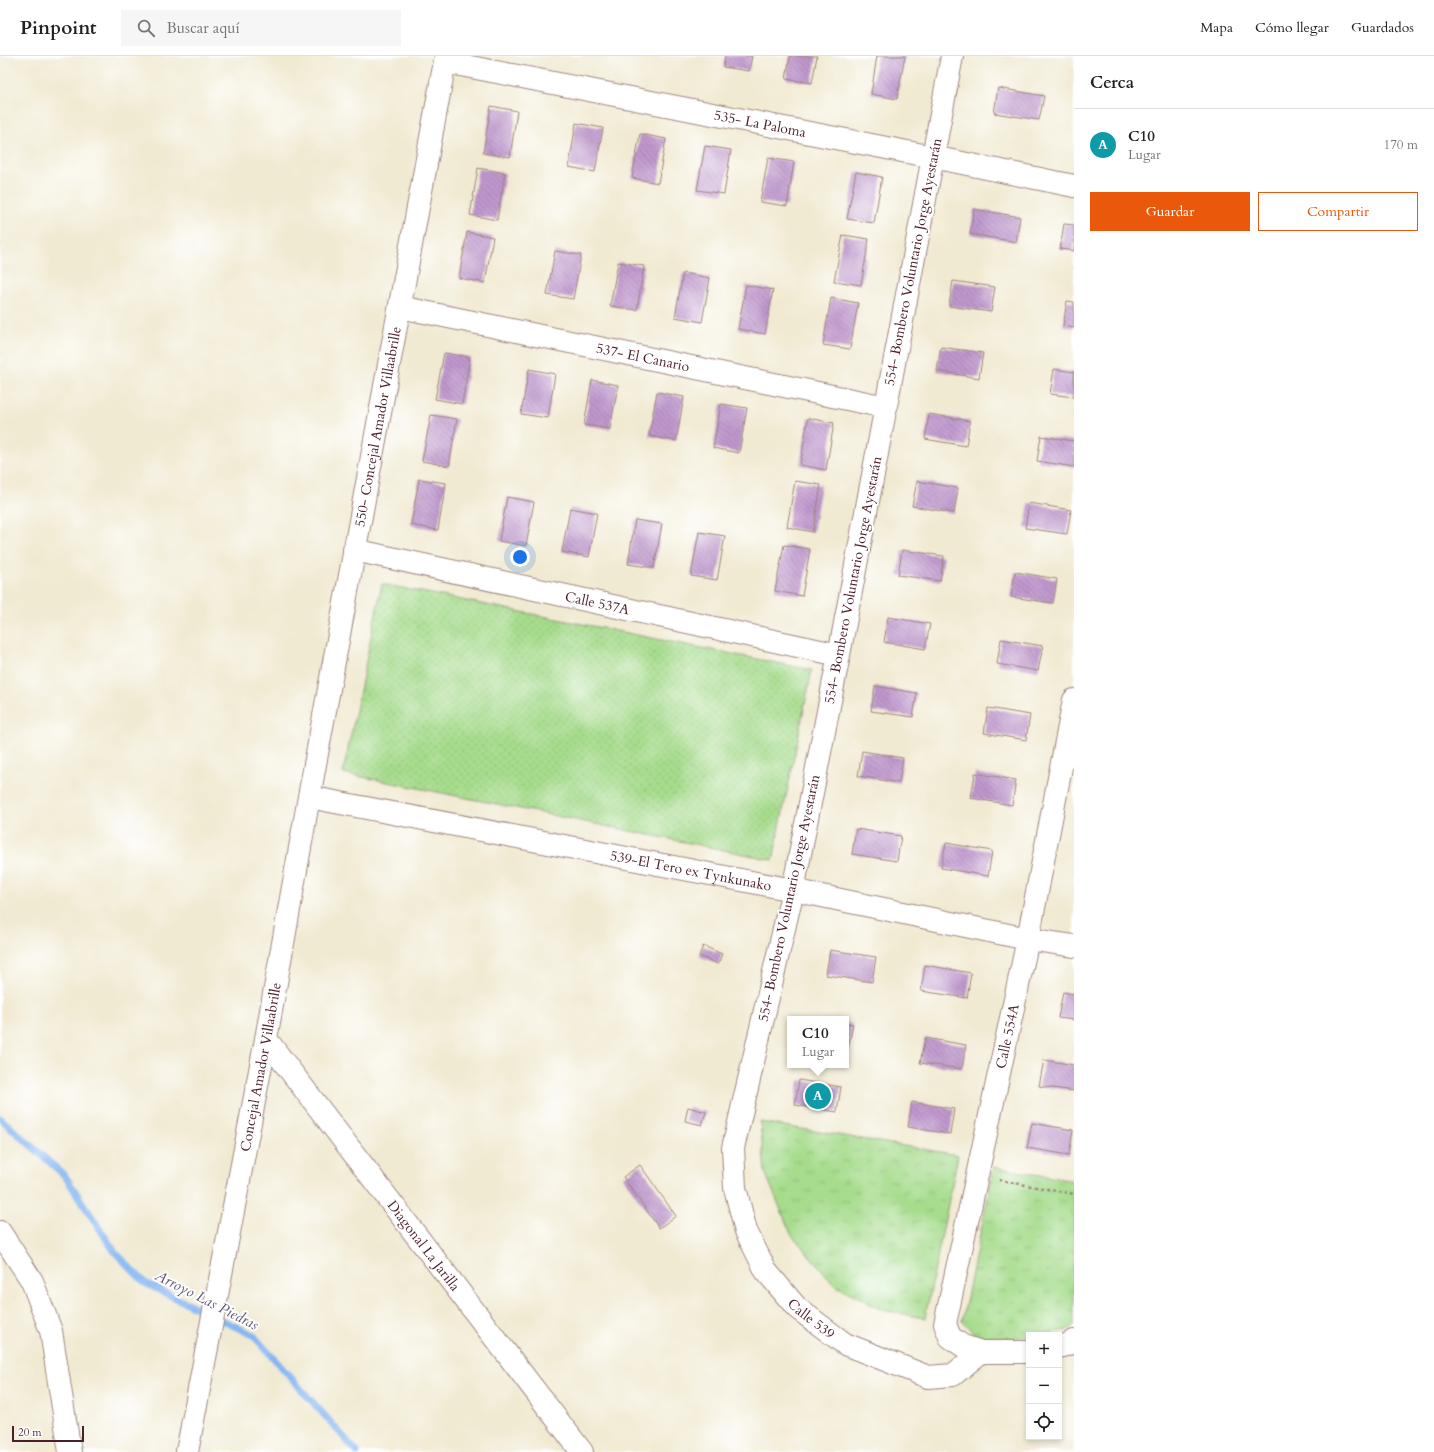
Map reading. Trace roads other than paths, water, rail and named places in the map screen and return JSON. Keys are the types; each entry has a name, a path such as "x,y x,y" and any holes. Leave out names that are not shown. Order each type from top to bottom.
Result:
{"street":[{"name":"554- Bombero Voluntario Jorge Ayestarán","path":"744,1103 793,890 840,655 952,56"},
{"name":"535- La Paloma","path":"446,59 1074,186"},
{"name":"550- Concejal Amador Villaabrille","path":"308,797 446,59"},
{"name":"537- El Canario","path":"400,307 886,407"},
{"name":"Calle 537A","path":"354,550 840,655"},
{"name":"Calle 554A","path":"980,1352 962,1346 950,1337 945,1324 1028,939 1074,700"},
{"name":"539-El Tero ex Tynkunako","path":"308,797 793,890 1028,939 1074,946"},
{"name":"Concejal Amador Villaabrille","path":"187,1452 266,1039 308,797"},
{"name":"Diagonal La Jarilla","path":"266,1039 582,1452"},
{"name":"Calle 539","path":"744,1103 733,1148 735,1188 746,1231 766,1271 797,1308 845,1344 928,1377 953,1375 980,1352"},
{"path":"0,1232 32,1281 51,1331 70,1452"},
{"path":"1062,1346 1074,1341"},
{"path":"980,1352 1026,1352"}],"waterway":[{"name":"Arroyo Las Piedras","path":"0,1118 65,1176 115,1252 145,1283 253,1335 357,1452"}],"place":[{"name":"C10","path":"818,1096"}]}
